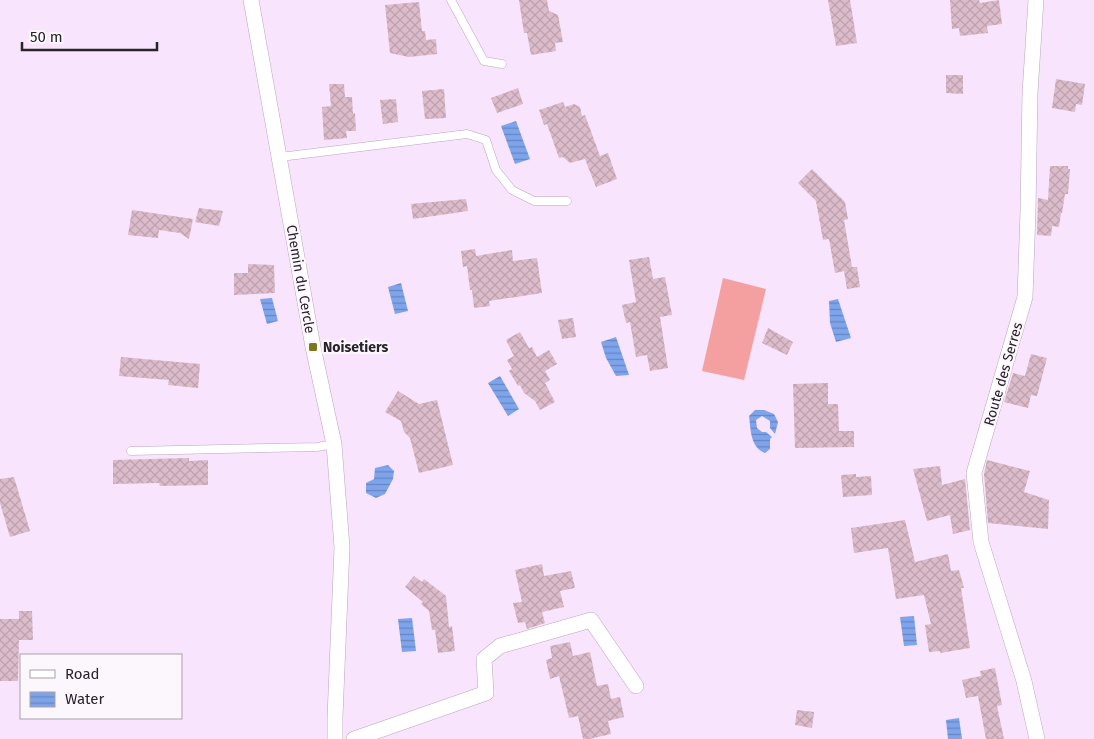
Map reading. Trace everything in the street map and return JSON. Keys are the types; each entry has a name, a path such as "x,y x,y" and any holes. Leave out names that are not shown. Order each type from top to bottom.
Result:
{"street":[{"name":"Chemin du Cercle","path":"251,0 313,347 334,444 342,548 335,739"},
{"name":"Route des Serres","path":"1036,0 1030,93 1025,298 974,473 981,542 1024,680 1037,739"},
{"path":"354,739 486,693 484,659 500,646 591,620 636,686"}],"lane":[{"path":"451,0 484,62 502,64"},
{"path":"280,157 467,134 486,140 496,170 512,190 534,201 567,201"},
{"path":"131,451 317,447 334,444"}],"shaded area":[{"path":"723,278 766,289 744,380 702,371"}],"water":[{"path":"516,121 530,159 515,164 501,126"},
{"path":"401,283 408,311 395,314 388,287"},
{"path":"272,298 278,321 267,324 260,299"},
{"path":"838,299 851,338 836,342 830,323 829,301"},
{"path":"616,337 629,375 616,376 606,358 601,342"},
{"path":"500,376 519,409 508,416 488,383"},
{"path":"755,410 764,410 774,414 778,422 775,434 770,428 770,421 762,416 756,420 757,428 772,437 770,439 770,449 765,453 756,447 752,438 749,416"},
{"path":"388,465 394,471 393,479 385,494 376,498 366,493 366,483 374,479 375,468"},
{"path":"914,616 917,645 904,646 900,617"},
{"path":"412,618 416,651 402,652 398,619"},
{"path":"959,718 962,739 948,739 946,720"}],"building":[{"path":"519,0 547,0 549,11 558,15 563,42 555,43 556,51 531,55 527,33 524,33"},
{"path":"828,0 850,0 857,43 836,46"},
{"path":"950,0 979,0 980,3 999,0 1002,24 987,26 988,33 960,36 959,28 952,29"},
{"path":"419,2 422,31 425,31 426,40 436,39 437,54 409,57 390,53 385,5"},
{"path":"946,75 963,75 963,94 946,93"},
{"path":"1056,79 1085,84 1082,105 1076,104 1075,112 1052,108"},
{"path":"329,84 344,84 345,97 352,97 356,131 346,131 347,138 324,140 322,107 331,106"},
{"path":"518,88 523,104 497,113 491,98"},
{"path":"444,89 446,118 425,119 422,91"},
{"path":"396,99 398,122 383,124 380,100"},
{"path":"563,102 565,107 574,104 580,107 582,116 585,115 600,156 608,153 617,179 596,187 585,159 570,163 563,157 559,158 547,124 544,125 539,110"},
{"path":"1050,166 1068,166 1068,169 1070,169 1068,194 1065,194 1059,227 1052,226 1051,236 1037,235 1038,198 1048,200"},
{"path":"812,169 845,202 848,219 844,220 852,267 857,267 860,287 847,289 844,271 835,273 829,239 823,240 816,201 798,183"},
{"path":"466,199 468,211 413,219 411,204"},
{"path":"199,208 223,211 219,226 195,222"},
{"path":"132,210 193,219 189,239 180,233 159,230 158,238 128,235"},
{"path":"475,249 476,256 512,250 513,261 537,258 542,293 489,301 490,306 474,308 467,266 463,267 461,251"},
{"path":"649,257 653,279 665,277 672,315 660,317 668,368 650,371 647,355 636,357 630,322 626,323 622,305 636,302 629,260"},
{"path":"248,264 274,265 275,293 234,295 234,273 248,273"},
{"path":"573,318 576,337 562,339 558,320"},
{"path":"768,328 793,342 787,355 762,343"},
{"path":"520,332 529,348 532,347 537,357 549,350 557,364 545,371 550,380 545,383 555,402 540,410 535,401 524,393 520,385 518,386 509,371 512,369 507,360 514,356 506,340"},
{"path":"1031,354 1047,358 1037,396 1031,395 1028,408 1004,402 1013,373 1025,376"},
{"path":"121,357 200,364 198,388 168,385 169,380 119,376"},
{"path":"828,383 828,404 838,404 839,431 854,431 854,447 795,448 793,384"},
{"path":"398,391 419,404 437,400 453,465 419,473 410,438 404,432 401,421 385,412"},
{"path":"189,458 189,461 208,460 208,485 160,486 159,483 113,484 113,460"},
{"path":"987,460 1030,471 1024,492 1049,500 1048,529 988,523 984,474"},
{"path":"940,466 942,485 965,479 970,530 953,534 950,515 927,521 913,469"},
{"path":"856,474 856,477 871,476 872,495 843,497 841,475"},
{"path":"14,477 30,531 10,537 0,503 0,479"},
{"path":"905,520 915,562 948,554 951,571 959,570 964,588 961,588 970,648 940,653 940,651 929,652 925,625 931,624 924,595 896,599 888,548 854,553 851,528"},
{"path":"542,564 544,576 571,571 575,588 560,591 564,607 542,612 545,623 527,629 525,622 518,623 513,603 522,602 515,570"},
{"path":"414,576 422,582 424,579 446,596 449,627 452,626 455,651 438,653 435,630 432,630 429,611 421,604 423,602 405,587"},
{"path":"19,611 32,611 33,640 19,640 18,681 0,681 0,619 19,619"},
{"path":"570,642 573,656 590,652 597,686 608,684 611,699 620,697 624,717 608,721 611,734 583,739 578,716 569,718 559,676 550,679 546,660 552,658 550,646"},
{"path":"995,668 1002,705 997,706 1004,739 986,739 978,696 966,698 962,680 981,676 980,671"},
{"path":"797,710 814,712 812,728 795,725"}],"place":[{"name":"Noisetiers","path":"313,347"}]}
